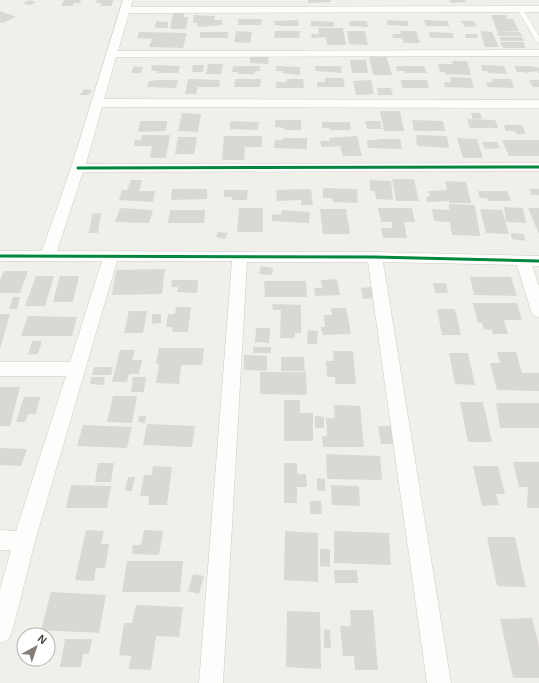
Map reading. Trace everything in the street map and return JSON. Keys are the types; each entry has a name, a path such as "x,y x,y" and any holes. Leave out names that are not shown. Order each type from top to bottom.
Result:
{"street":[{"path":"48,256 78,168 111,54 127,5 539,9"},
{"path":"111,54 539,53"},
{"path":"97,103 539,104"},
{"path":"78,168 539,167"},
{"path":"0,256 375,257 539,261"},
{"path":"0,632 24,541 112,257"},
{"path":"211,683 240,257"},
{"path":"375,257 439,683"},
{"path":"523,261 539,311"},
{"path":"0,369 77,369"},
{"path":"0,540 24,541"}],"lane":[{"path":"520,9 539,41"}],"building":[{"path":"30,0 36,2 31,5 23,3"},
{"path":"64,0 81,0 80,3 74,3 73,6 61,6"},
{"path":"97,0 114,0 111,6 100,6 101,3 96,3"},
{"path":"308,0 330,0 331,2 308,3"},
{"path":"449,0 465,0 466,2 451,3"},
{"path":"0,11 16,17 2,23 0,22"},
{"path":"173,13 184,13 184,17 188,17 186,29 170,29"},
{"path":"194,15 215,16 214,20 222,20 222,25 197,27 197,23 193,23"},
{"path":"491,15 506,15 508,19 513,19 519,31 497,31"},
{"path":"238,19 262,19 261,25 238,25"},
{"path":"298,20 299,26 274,25 274,21"},
{"path":"387,20 408,21 408,26 387,25"},
{"path":"424,20 448,21 449,26 426,26"},
{"path":"156,21 168,22 168,28 155,28"},
{"path":"311,21 334,22 334,27 311,26"},
{"path":"349,21 367,21 368,27 350,26"},
{"path":"461,21 474,21 477,26 465,27"},
{"path":"318,28 343,28 346,45 327,45 326,37 312,38 311,34 319,34"},
{"path":"236,31 252,32 250,43 234,42"},
{"path":"275,31 300,31 299,38 274,38"},
{"path":"347,31 365,31 368,45 349,44"},
{"path":"400,31 416,31 420,43 404,43 402,38 393,38 392,34 401,34"},
{"path":"480,31 492,32 499,47 485,47"},
{"path":"497,31 520,32 522,36 499,36"},
{"path":"139,32 187,33 183,48 149,47 152,39 137,38"},
{"path":"200,32 228,32 228,38 200,38"},
{"path":"429,32 453,33 454,38 430,38"},
{"path":"465,34 477,34 478,38 466,38"},
{"path":"500,37 522,37 524,41 501,41"},
{"path":"500,42 523,42 526,48 503,48"},
{"path":"369,56 386,56 392,75 373,75"},
{"path":"250,57 269,57 268,64 250,63"},
{"path":"350,60 366,60 368,73 352,73"},
{"path":"452,61 467,61 471,75 445,74 445,72 440,72 438,64 453,64"},
{"path":"208,64 223,64 221,74 206,74"},
{"path":"152,65 180,66 178,73 157,73 158,71 151,71"},
{"path":"193,65 204,65 203,72 192,72"},
{"path":"481,65 504,66 507,74 489,73 488,71 483,71"},
{"path":"134,66 143,67 141,73 131,73"},
{"path":"233,66 260,66 260,71 255,71 255,74 238,74 238,72 232,72"},
{"path":"276,66 300,67 300,75 276,71"},
{"path":"315,66 341,66 342,73 316,71"},
{"path":"396,66 424,66 427,73 406,73 405,71 397,71"},
{"path":"514,66 530,66 539,68 539,74 537,71 525,73 517,72"},
{"path":"450,77 471,78 474,88 445,87 444,82 451,82"},
{"path":"325,78 343,78 345,87 317,87 317,82 325,82"},
{"path":"188,79 220,80 219,87 198,87 196,94 185,94"},
{"path":"235,79 261,79 260,87 234,87"},
{"path":"287,79 303,79 304,88 276,88 276,82 287,82"},
{"path":"492,79 511,79 514,88 488,87 486,82 493,82"},
{"path":"178,80 176,88 147,87 149,81"},
{"path":"371,80 374,94 356,95 353,81"},
{"path":"401,80 427,80 429,88 402,88"},
{"path":"529,80 539,80 539,87 533,87"},
{"path":"377,88 391,88 393,95 378,95"},
{"path":"84,89 92,90 89,95 80,95"},
{"path":"380,111 400,111 404,131 384,131"},
{"path":"182,113 201,114 198,132 178,131"},
{"path":"471,113 480,113 482,119 473,119"},
{"path":"467,119 495,120 498,128 470,128"},
{"path":"275,120 301,120 301,130 284,130 284,128 275,127"},
{"path":"412,120 443,121 445,131 414,131"},
{"path":"140,121 167,121 166,131 138,132"},
{"path":"230,121 259,122 258,130 230,129"},
{"path":"365,121 380,121 382,129 367,129"},
{"path":"322,122 350,122 351,130 329,130 329,128 322,128"},
{"path":"504,125 522,125 526,134 517,134 515,131 506,131"},
{"path":"142,135 170,135 166,158 150,158 152,146 134,146 135,140 141,140"},
{"path":"416,135 447,136 449,148 417,146"},
{"path":"224,136 262,136 262,147 245,147 244,160 222,160"},
{"path":"357,136 362,156 343,156 340,146 322,147 320,141 330,141 329,138"},
{"path":"178,137 197,137 194,154 175,154"},
{"path":"283,138 307,138 307,149 274,148 275,140 283,140"},
{"path":"457,138 477,139 483,158 463,158"},
{"path":"400,139 402,149 368,148 367,140"},
{"path":"502,140 539,140 539,156 509,156"},
{"path":"482,142 497,142 500,148 485,149"},
{"path":"392,179 414,179 419,201 396,201"},
{"path":"131,180 142,180 139,191 155,191 153,202 119,200 122,190 127,190"},
{"path":"370,180 391,181 393,200 376,199 375,191 370,191"},
{"path":"445,181 466,182 471,203 449,203 449,201 427,202 426,197 430,196 428,191 447,190"},
{"path":"323,188 357,189 358,203 333,202 332,198 323,198"},
{"path":"172,189 207,189 207,199 171,200"},
{"path":"311,189 313,205 301,205 301,200 277,201 276,190"},
{"path":"529,189 539,189 539,195 532,195"},
{"path":"224,190 248,190 247,200 232,200 232,197 224,197"},
{"path":"478,191 507,191 511,201 488,201 487,198 480,198"},
{"path":"449,204 475,205 480,236 452,235 450,222 434,221 432,209 449,210"},
{"path":"504,207 523,208 526,223 506,222"},
{"path":"120,208 153,210 149,223 115,222"},
{"path":"239,208 263,208 263,232 237,232"},
{"path":"378,208 412,208 415,222 404,222 407,238 383,238 381,228 392,228 392,222 381,222"},
{"path":"528,208 539,208 539,234"},
{"path":"320,209 346,209 350,234 323,234"},
{"path":"480,209 502,210 509,234 486,233"},
{"path":"170,210 205,210 204,223 168,223"},
{"path":"282,210 310,212 309,223 272,221 272,214 281,215"},
{"path":"101,213 98,233 89,233 92,214"},
{"path":"218,232 228,233 225,239 216,237"},
{"path":"511,233 524,234 525,241 512,239"},
{"path":"261,266 273,268 272,275 259,274"},
{"path":"165,269 162,294 112,295 116,270"},
{"path":"4,271 28,271 20,293 0,293 0,280"},
{"path":"36,276 54,276 45,306 25,306"},
{"path":"60,276 79,276 73,302 53,302"},
{"path":"470,277 511,277 517,296 474,295"},
{"path":"337,279 340,295 315,296 314,288 322,288 321,280"},
{"path":"172,280 198,280 197,293 177,292 178,287 171,287"},
{"path":"264,281 306,281 307,297 265,297"},
{"path":"433,283 446,283 448,293 435,293"},
{"path":"371,287 374,298 363,299 361,288"},
{"path":"13,297 20,297 17,309 9,309"},
{"path":"473,303 517,303 522,320 504,320 508,334 493,334 492,330 484,329 482,323 478,323"},
{"path":"272,304 301,305 301,333 295,333 295,338 280,338 281,310 273,310"},
{"path":"176,307 191,307 188,332 172,332 173,327 166,327 168,314 175,314"},
{"path":"331,308 346,308 351,334 323,335 321,327 325,327 324,315 332,315"},
{"path":"437,309 455,309 461,335 442,335"},
{"path":"129,311 147,311 143,333 124,333"},
{"path":"0,314 10,314 0,349"},
{"path":"152,314 161,314 161,323 152,324"},
{"path":"28,316 77,317 72,336 21,336"},
{"path":"256,328 270,328 269,343 255,342"},
{"path":"308,330 318,331 317,344 307,344"},
{"path":"32,341 42,341 38,354 28,355"},
{"path":"253,347 271,347 271,353 253,353"},
{"path":"159,348 204,348 202,365 181,365 179,384 156,383 159,364 156,364"},
{"path":"120,350 135,350 132,360 142,360 139,374 129,374 127,382 112,382"},
{"path":"333,351 353,351 356,384 335,384 335,377 327,377 326,361 334,361"},
{"path":"497,352 516,352 522,373 539,373 539,391 497,390 490,363 500,363"},
{"path":"449,353 468,353 475,385 455,384"},
{"path":"244,355 267,356 267,371 244,370"},
{"path":"281,357 304,357 305,371 281,371"},
{"path":"94,367 113,367 111,375 92,375"},
{"path":"260,372 306,372 307,395 260,394"},
{"path":"91,377 105,377 104,385 90,384"},
{"path":"133,377 146,377 144,392 131,392"},
{"path":"0,387 20,387 10,426 0,426"},
{"path":"113,396 137,396 132,423 107,422"},
{"path":"24,397 40,397 36,414 28,414 25,422 16,422"},
{"path":"284,400 300,400 300,413 313,413 313,441 284,441"},
{"path":"460,402 483,402 492,442 468,442"},
{"path":"496,403 539,403 539,428 500,428"},
{"path":"334,405 360,406 364,447 323,447 322,436 327,436 326,418 335,418"},
{"path":"139,416 146,416 145,423 138,422"},
{"path":"315,416 324,417 324,428 315,428"},
{"path":"147,424 195,426 192,447 143,445"},
{"path":"83,425 132,427 127,448 77,446"},
{"path":"378,426 393,426 396,444 381,444"},
{"path":"0,448 27,449 21,466 0,465"},
{"path":"326,454 380,456 382,480 327,479"},
{"path":"513,462 539,462 539,508 527,508 528,487 519,487"},
{"path":"98,463 114,463 111,482 95,482"},
{"path":"284,463 297,463 297,474 306,474 307,487 297,487 297,503 284,503"},
{"path":"153,466 172,467 167,505 148,505 149,496 140,496 144,475 152,475"},
{"path":"473,466 498,466 505,494 496,494 499,505 482,506"},
{"path":"128,477 135,477 132,491 125,491"},
{"path":"317,478 325,479 325,491 317,491"},
{"path":"71,485 111,486 107,508 66,508"},
{"path":"331,485 359,486 360,506 332,505"},
{"path":"310,501 321,501 322,514 310,514"},
{"path":"86,530 104,531 101,544 109,544 105,568 96,568 94,581 75,580"},
{"path":"144,530 163,531 159,555 132,554 133,545 141,545"},
{"path":"285,531 318,533 318,582 284,580"},
{"path":"334,531 389,533 391,565 334,563"},
{"path":"487,537 515,537 526,587 497,586"},
{"path":"320,549 330,549 330,567 320,566"},
{"path":"127,561 183,561 180,592 122,592"},
{"path":"334,570 357,570 358,583 335,583"},
{"path":"193,574 204,576 199,594 188,591"},
{"path":"51,592 106,595 99,633 56,631 56,627 42,627"},
{"path":"136,605 183,607 179,637 156,636 151,670 129,669 131,656 119,655 124,623 132,623"},
{"path":"350,610 373,610 378,670 355,670 354,656 343,656 340,626 351,626"},
{"path":"287,611 320,612 321,669 286,667"},
{"path":"532,618 539,646 539,678 513,678 500,619"},
{"path":"324,629 330,630 331,648 324,648"},
{"path":"65,639 92,639 89,654 83,654 81,667 60,667"}],"cycle path":[{"path":"78,168 539,167"},
{"path":"0,256 375,257 539,261"}]}
